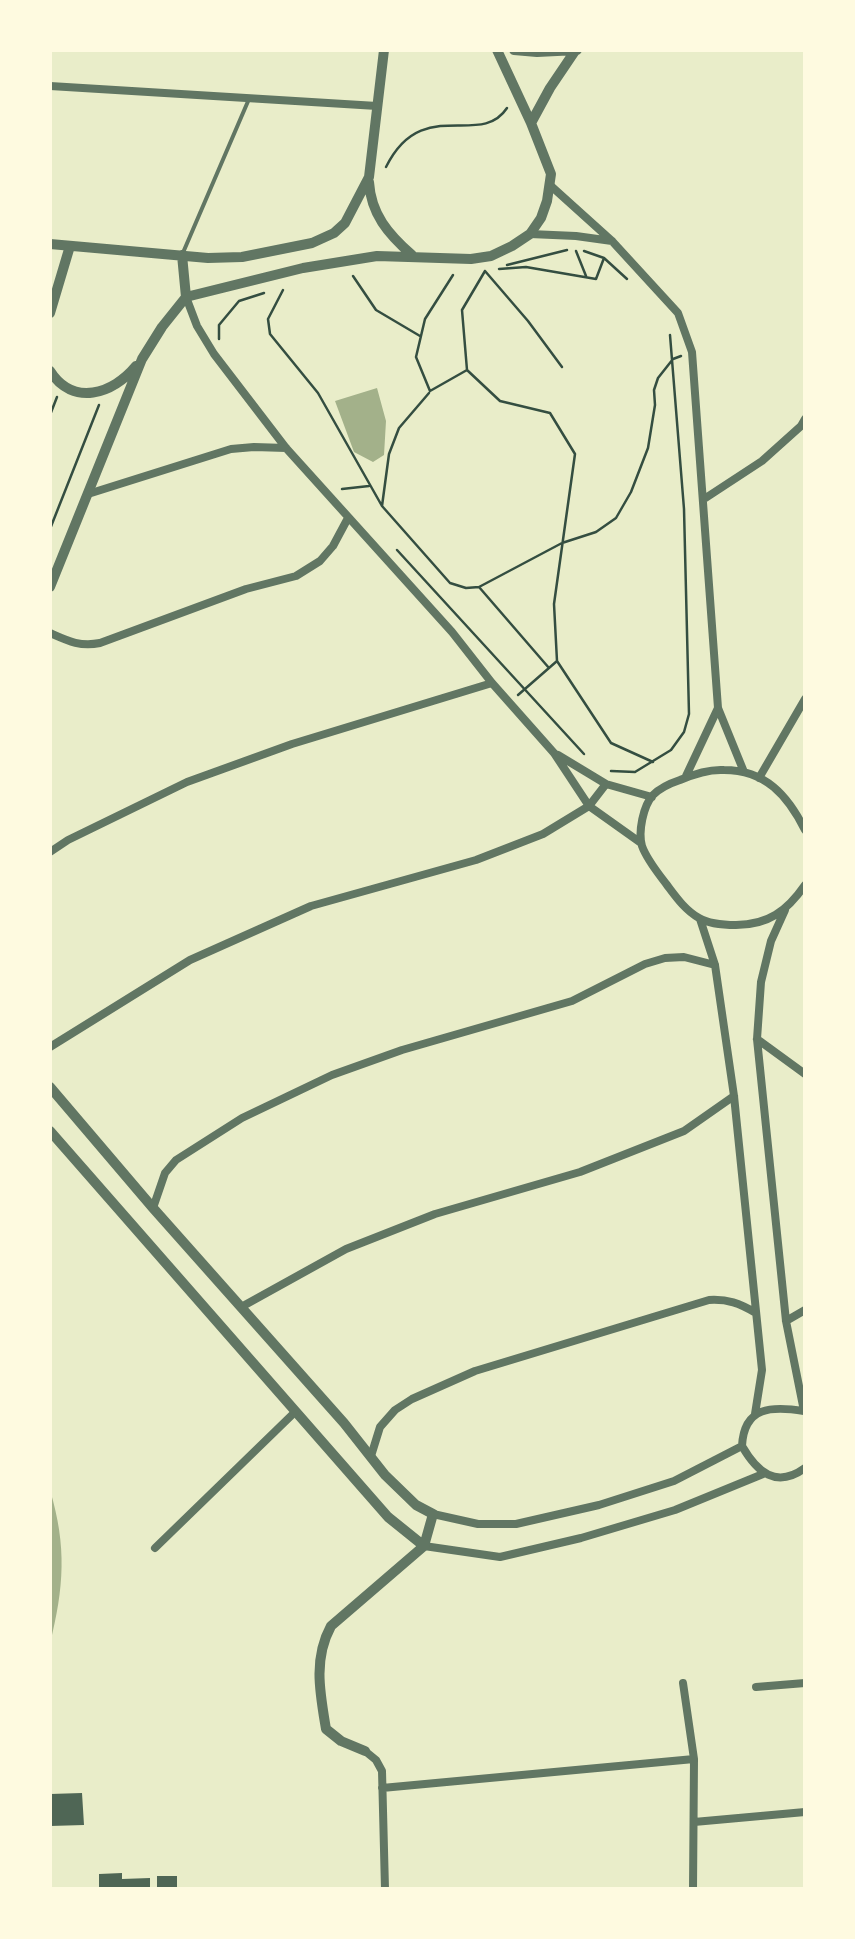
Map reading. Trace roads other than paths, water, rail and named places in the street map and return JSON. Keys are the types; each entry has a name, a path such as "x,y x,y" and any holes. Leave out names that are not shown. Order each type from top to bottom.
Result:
{"street":[{"path":"384,50 370,194 385,228 412,256"},
{"path":"50,586 142,359 186,297 303,268 377,256 491,256 530,234 540,218 550,174 532,123 498,50"},
{"path":"514,50 576,50"},
{"path":"532,123 576,50"},
{"path":"50,86 376,106"},
{"path":"50,244 208,258 242,257 312,243 334,234 345,223 369,177"},
{"path":"550,186 612,241 678,313 692,352 718,708 744,772"},
{"path":"530,234 612,241"},
{"path":"50,313 70,246"},
{"path":"182,255 186,297 197,326 286,448 452,632 554,753 589,806 641,843"},
{"path":"50,371 68,389 104,391 118,384 142,359"},
{"path":"704,499 762,461 805,418"},
{"path":"88,494 231,449 286,448"},
{"path":"50,633 74,644 100,643 246,588 296,576 320,562 348,518"},
{"path":"50,852 187,782 292,744 492,683"},
{"path":"759,778 805,699"},
{"path":"686,777 718,708"},
{"path":"554,753 606,784 652,797"},
{"path":"785,910 770,920 750,925 724,925 700,919 681,904 649,860 641,843 641,827 652,797 668,785 720,769 744,772 776,788 792,805 805,830"},
{"path":"50,1047 190,960 312,906 476,860 543,834 589,806 606,784"},
{"path":"764,1474 742,1446 746,1426 765,1409 804,1411 786,1321 756,1039 761,982 771,942 785,910 805,886"},
{"path":"700,919 715,965 734,1096 762,1370 756,1414"},
{"path":"154,1208 165,1173 176,1160 242,1118 332,1076 402,1050 572,1000 665,958 684,957 715,965"},
{"path":"756,1039 805,1074"},
{"path":"50,1087 385,1475 433,1514 478,1524 516,1524 600,1505 674,1481 742,1446"},
{"path":"243,1306 346,1249 435,1214 580,1172 684,1131 734,1096"},
{"path":"50,1131 388,1517 424,1546 500,1556 675,1510 764,1474 795,1476 805,1468"},
{"path":"370,1456 380,1427 395,1410 475,1371 709,1300 726,1300 756,1313"},
{"path":"786,1321 805,1310"},
{"path":"155,1548 295,1412"},
{"path":"795,1476 805,1483"},
{"path":"385,1889 382,1772 365,1751 340,1742 326,1729 318,1660 331,1626 424,1546 433,1514"},
{"path":"756,1688 805,1683"},
{"path":"683,1684 694,1759 693,1889"},
{"path":"382,1788 694,1759"},
{"path":"694,1822 805,1812"}],"lane":[{"path":"182,255 249,99"}]}
